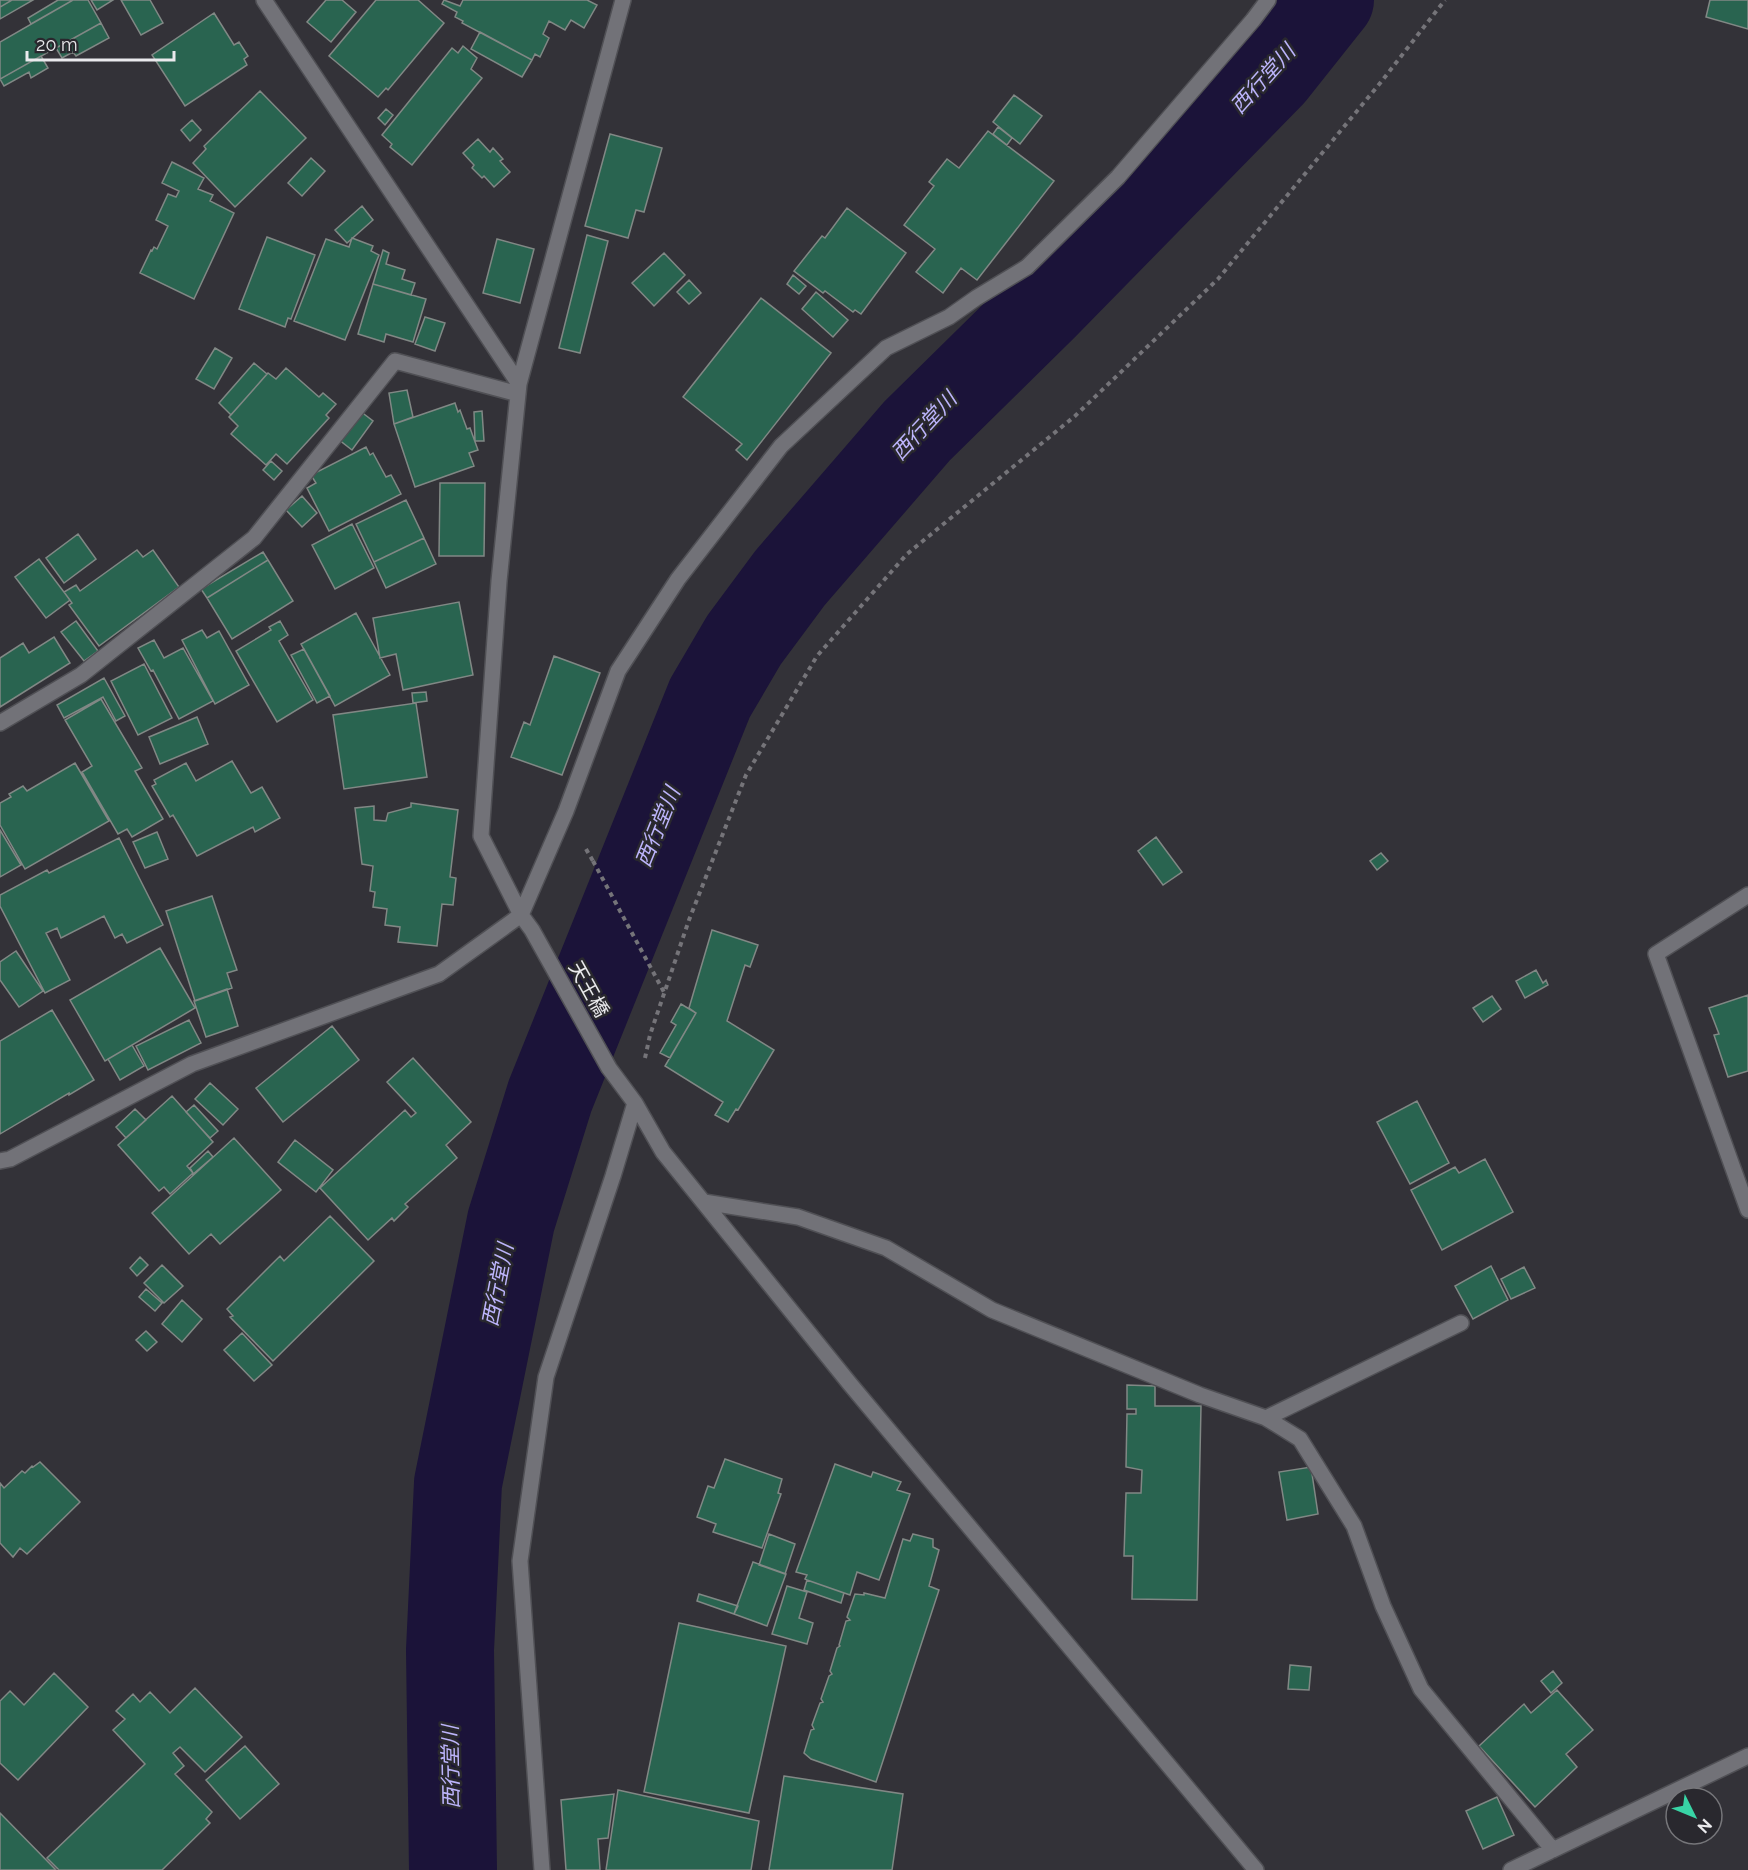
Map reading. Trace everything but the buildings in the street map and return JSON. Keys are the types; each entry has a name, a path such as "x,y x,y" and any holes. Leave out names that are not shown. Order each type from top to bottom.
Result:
{"street":[{"path":"264,0 519,389"},
{"name":"天王橋","path":"623,0 519,389 499,581 481,836 521,915 532,930 609,1068 635,1103 663,1152 850,1384 1256,1870"},
{"path":"0,1161 10,1159 192,1064 439,974 521,915 566,811 618,671 678,579 781,446 886,348 949,317 1027,267 1118,177 1268,0"},
{"path":"0,723 81,675 254,538 395,361 519,389"},
{"path":"1748,895 1656,954 1748,1210"},
{"path":"542,1870 520,1561 546,1377 635,1103"},
{"path":"704,1202 798,1217 886,1248 992,1310 1200,1395 1266,1418 1300,1439 1354,1526 1383,1606 1421,1689 1553,1850"},
{"path":"1266,1418 1461,1323"},
{"path":"1511,1870 1748,1756"}],"path":[{"path":"635,1103 650,1035 689,920 746,775 817,656 907,554 1075,416 1218,279 1381,82 1445,0"},
{"path":"593,861 665,994 650,1035"}],"waterway":[{"name":"西行堂川","path":"453,1870 450,1650 458,1483 511,1221 550,1096 710,698 744,640 790,578 917,431 1044,306 1272,73 1330,0"}]}
